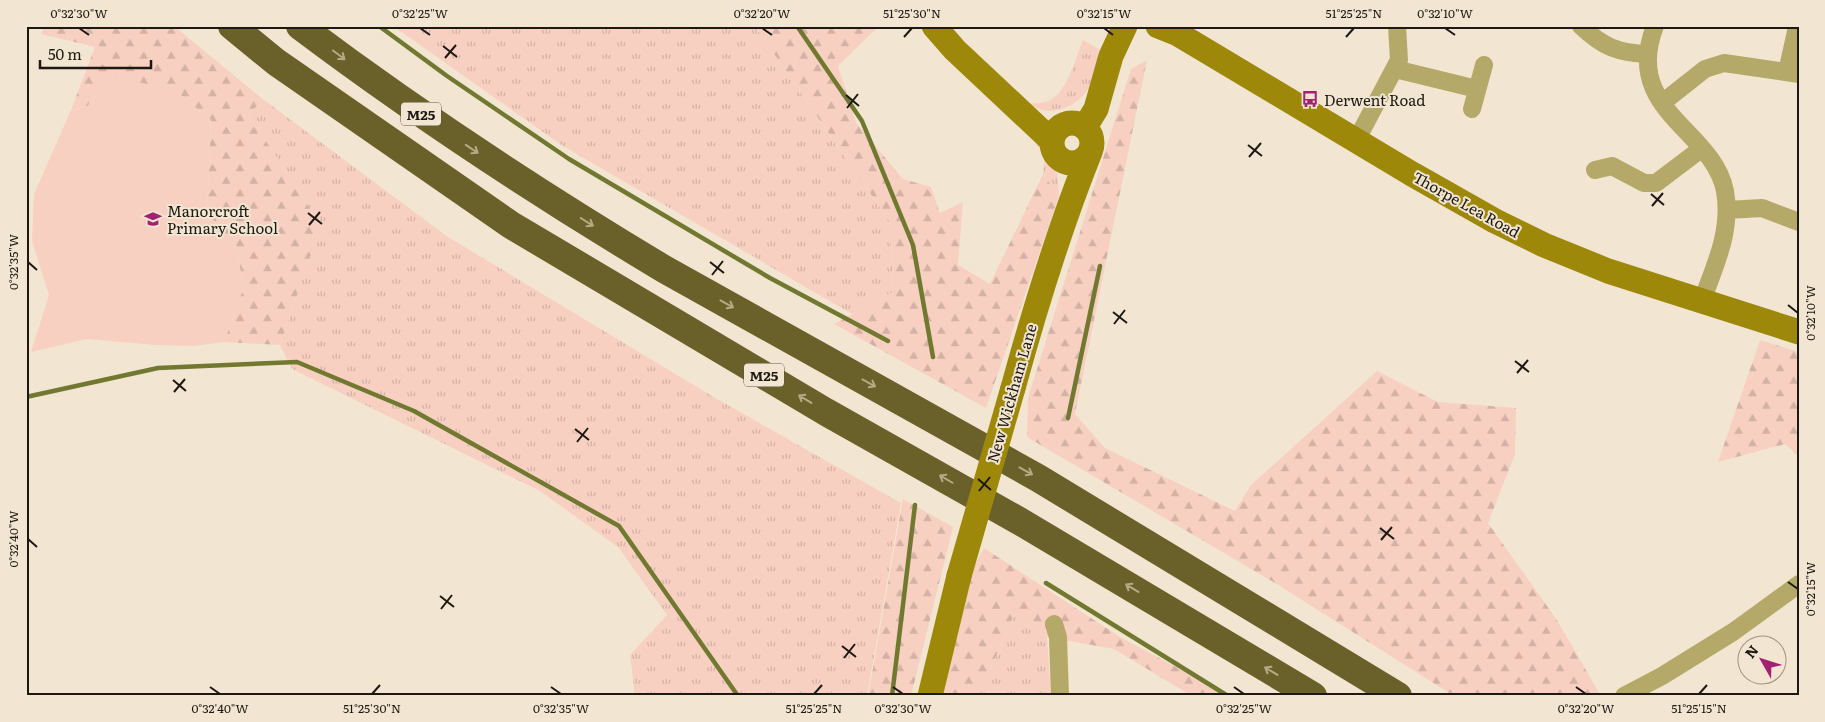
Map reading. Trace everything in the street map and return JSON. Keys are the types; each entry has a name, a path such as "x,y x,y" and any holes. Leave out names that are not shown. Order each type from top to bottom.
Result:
{"highway":[{"name":"M25","path":"232,26 276,62 511,226 826,412 1021,522 1313,696"},
{"name":"M25","path":"300,26 465,144 611,237 1038,478 1398,696"}],"main road":[{"path":"934,26 955,50 1015,108 1066,132 1092,136 1090,152 1081,161 1068,162 1058,157 1066,132 1096,108 1111,56 1125,26"},
{"name":"Thorpe Lea Road","path":"1158,26 1178,34 1356,141 1495,221 1544,245 1608,271 1799,332"},
{"name":"New Wickham Lane","path":"930,696 959,576 1034,312 1068,208 1090,152"},
{"name":"New Wickham Lane","path":"1068,162 1068,208"}],"street":[{"path":"1356,141 1399,60 1397,26"},
{"path":"1581,26 1593,38 1616,50 1624,53 1648,54"},
{"path":"1655,26 1649,42 1648,54 1648,66 1655,90 1674,121 1701,149 1717,170 1724,189 1727,210 1725,239 1702,301"},
{"path":"1662,103 1705,69 1724,63 1793,73 1797,27"},
{"path":"1472,109 1484,65"},
{"path":"1395,69 1477,90"},
{"path":"1595,170 1612,166 1644,184 1656,184 1701,149"},
{"path":"1727,210 1762,208 1799,222"},
{"path":"1624,696 1662,676 1733,632 1799,584"},
{"path":"1054,624 1058,636 1060,696"}],"green space":[{"path":"44,26 174,26 264,100 248,114 321,225 280,345 224,342 243,289 237,247 207,213 211,120 103,79 88,106 71,110 95,47 41,34"},
{"path":"393,26 755,26 890,222 893,292 852,314 563,146"},
{"path":"755,26 879,26 838,66 856,123 903,179 931,187 940,213 963,202 958,265 990,284 1043,174 1059,196 986,408 834,324 893,292 890,222"},
{"path":"1083,40 1099,49 1093,78 1086,93 1072,104 1058,110 1049,111 1037,108 1029,103 1041,103 1059,93 1071,73"},
{"path":"1147,60 1075,414 1105,448 1235,511 1250,486 1377,371 1438,402 1516,408 1515,454 1488,523 1557,620 1601,696 1454,696 1275,583 1027,437 1028,398 1131,69"},
{"name":"Manorcroft Primary School","path":"116,77 176,91 211,120 207,213 237,247 243,289 224,342 194,346 87,339 31,352 49,295 32,241 34,194 71,110 88,106 103,79"},
{"path":"264,100 448,237 717,399 901,503 867,696 635,696 630,655 667,615 618,547 540,491 292,369 280,345 321,225 248,114"},
{"path":"1023,125 1042,139 1048,147 1055,164 1059,196 1043,174 1045,157"},
{"path":"1760,340 1799,352 1799,457 1785,444 1718,462"},
{"path":"903,499 953,527 911,696 868,696"},
{"path":"984,548 1120,637 1230,696 1192,696 1114,649 1047,637 1014,615 978,696 938,696 968,578"},
{"path":"1014,615 1047,637 1051,696 978,696"}],"waterway":[{"path":"379,26 447,76 569,159 770,278 888,341"},
{"path":"797,26 862,121 913,245 933,357"},
{"path":"1068,418 1100,266"},
{"path":"26,397 158,368 297,362 414,411 619,526 738,696"},
{"path":"892,696 915,505"},
{"path":"1046,583 1228,696"}],"place":[{"name":"Derwent Road","path":"1310,99"},
{"name":"Manorcroft Primary School","path":"153,219"}]}
